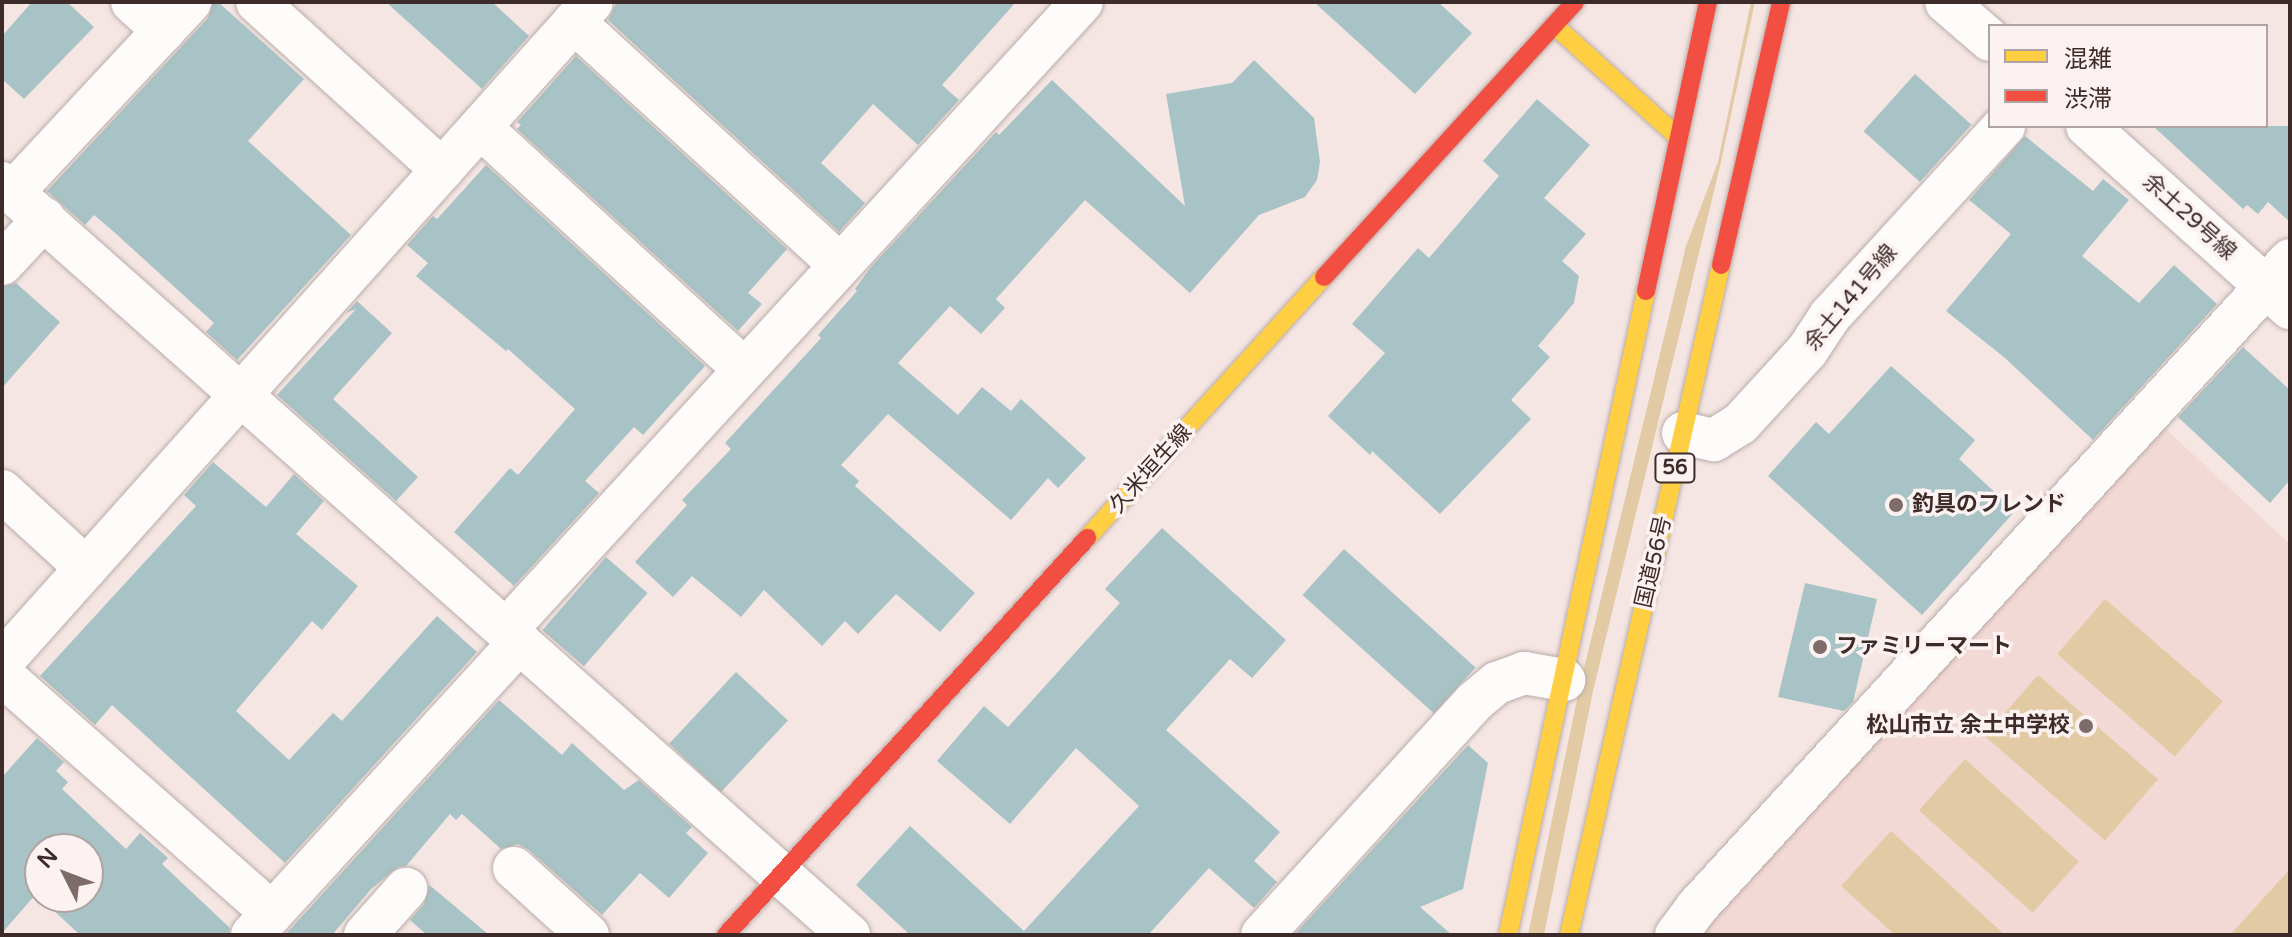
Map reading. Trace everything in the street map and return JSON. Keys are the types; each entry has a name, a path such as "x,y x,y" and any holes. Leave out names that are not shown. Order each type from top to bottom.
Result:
{"main road":[{"name":"久米垣生線","path":"726,935 1575,2"},
{"path":"1508,935 1708,2"},
{"name":"国道56号","path":"1569,935 1781,2"},
{"path":"1554,25 1679,138"}],"street":[{"path":"132,2 177,16 7,188 849,935"},
{"path":"257,2 442,170"},
{"path":"2,675 262,924 744,369 1082,2"},
{"path":"1946,2 1988,38"},
{"path":"2,662 583,12 840,265"},
{"path":"481,128 744,369"},
{"name":"余土141号線","path":"1683,433 1714,440 1740,424 1807,351 1830,316 2002,128"},
{"name":"余土29号線","path":"2089,128 2282,285"},
{"path":"2,264 44,219"},
{"path":"1676,935 1696,908 2282,285"},
{"path":"2,491 86,568"},
{"path":"1262,935 1474,702 1497,683 1524,673 1564,680"},
{"path":"514,868 588,935"}],"shaded area":[{"path":"1751,2 1755,2 1721,162 1593,691 1544,935 1528,935 1580,685 1686,246 1718,162"},
{"name":"松山市立 余土中学校","path":"2157,421 2290,544 2290,935 1705,935 1717,908"},
{"path":"2105,599 2223,701 2175,756 2057,654"},
{"path":"2038,675 2158,779 2105,840 1985,736"},
{"path":"1965,759 2079,861 2033,913 1919,810"},
{"path":"1891,831 2005,935 1895,935 1841,886"},
{"path":"2290,869 2290,935 2230,935"}],"building":[{"path":"32,2 67,2 94,27 24,99 2,79 2,36"},
{"path":"213,2 218,2 304,79 248,141 351,235 237,360 206,332 214,323 114,232 94,215 85,225 47,191 208,18"},
{"path":"386,2 492,2 529,36 482,89"},
{"path":"617,2 1016,2 942,85 959,100 918,145 873,104 821,163 865,203 839,232 608,20"},
{"path":"1314,2 1438,2 1472,33 1415,94"},
{"path":"576,56 787,249 748,293 762,304 738,331 517,129 521,125 517,122"},
{"path":"1254,60 1314,118 1320,162 1317,180 1305,197 1259,215 1190,293 1085,200 996,299 1005,308 981,334 950,306 898,363 958,415 982,387 1011,411 1021,399 1086,458 1058,488 1048,478 1011,520 888,414 841,465 859,481 855,486 975,593 940,632 896,594 858,634 845,621 822,646 764,590 741,617 692,576 673,597 635,562 687,505 682,500 731,449 725,443 821,338 818,335 857,291 855,289 871,267 996,132 999,135 1052,80 1185,206 1166,94 1232,83"},
{"path":"1915,74 1971,125 1920,182 1863,131"},
{"path":"1537,99 1590,145 1544,198 1586,234 1562,261 1579,276 1574,303 1538,346 1550,357 1511,400 1531,419 1440,514 1372,451 1370,455 1328,416 1385,353 1352,324 1418,248 1429,258 1499,176 1483,161"},
{"path":"2290,126 2290,222 2268,202 2258,214 2247,205 2243,209 2155,128"},
{"path":"2025,136 2093,191 2103,179 2129,200 2082,256 2139,303 2174,265 2217,304 2093,440 2005,358 1946,311 2011,234 1969,200"},
{"path":"486,165 705,366 643,435 634,427 585,481 599,493 514,586 454,532 510,468 518,475 575,409 508,349 506,351 416,276 428,263 407,245 433,216 437,219"},
{"path":"16,283 60,322 2,388 2,287"},
{"path":"357,301 392,333 333,399 418,477 396,501 277,395 356,309 346,313"},
{"path":"2243,347 2290,390 2290,480 2270,503 2178,417"},
{"path":"1891,366 1975,440 1959,459 2015,511 1922,615 1768,476 1816,422 1829,434"},
{"path":"213,462 266,507 294,474 324,501 296,534 358,586 322,630 312,621 236,711 289,760 333,713 342,721 437,616 477,652 285,863 112,705 95,725 40,676 196,506 184,495"},
{"path":"1162,528 1286,640 1252,678 1230,659 1166,730 1280,832 1254,861 1277,882 1254,908 1209,868 1148,935 910,935 856,885 910,826 1024,931 1139,806 1076,748 1010,824 937,761 984,706 1008,727 1120,603 1105,589"},
{"path":"1344,549 1476,667 1434,714 1303,595"},
{"path":"606,557 648,593 584,666 542,630"},
{"path":"1805,583 1877,599 1853,702 1844,711 1778,697"},
{"path":"736,672 788,720 721,792 669,744"},
{"path":"499,700 562,755 572,743 624,790 639,780 692,827 686,833 708,853 669,898 640,873 602,915 529,850 518,844 501,849 462,814 456,820 450,814 406,866 398,867 371,889 332,935 285,935"},
{"path":"37,738 64,762 56,771 68,782 62,789 126,849 140,833 168,858 162,864 230,928 229,935 80,935 56,913 104,913 104,833 24,833 24,908 2,933 2,777"},
{"path":"1468,745 1488,763 1463,889 1420,907 1452,935 1294,935"},
{"path":"429,885 489,935 427,935 410,920 424,904"}],"traffic: slow":[{"path":"1554,25 1679,138"},
{"path":"1569,935 1721,265"},
{"path":"1087,538 1324,277"},
{"path":"1508,935 1646,291"}],"traffic: jam":[{"path":"1324,277 1575,2"},
{"path":"1646,291 1708,2"},
{"path":"1721,265 1781,2"},
{"path":"726,935 1087,538"}],"place":[{"name":"釣具のフレンド","path":"1896,505"},
{"name":"ファミリーマート","path":"1820,647"},
{"name":"松山市立 余土中学校","path":"2086,726"}]}
